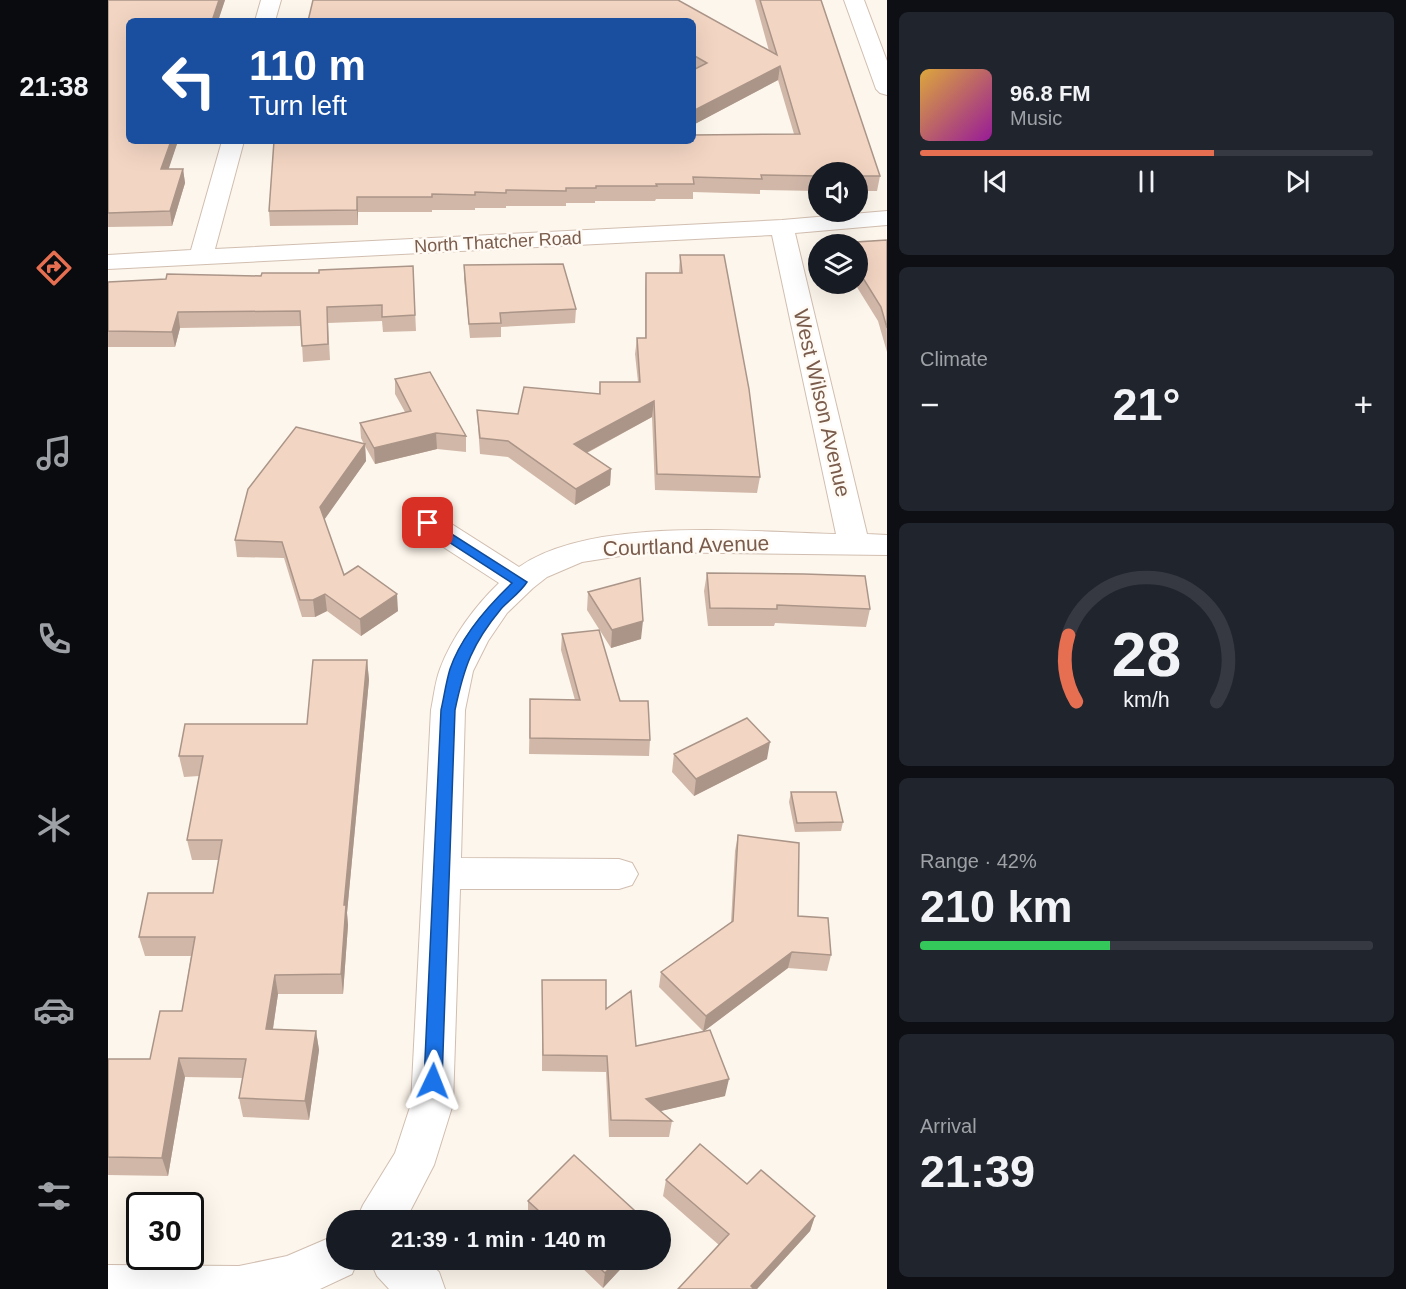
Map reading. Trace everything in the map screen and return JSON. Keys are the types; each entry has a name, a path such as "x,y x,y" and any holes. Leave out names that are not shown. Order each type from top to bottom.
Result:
{"street":[{"path":"266,18 271,0"},
{"path":"854,0 887,89"},
{"path":"201,257 232,144"},
{"name":"North Thatcher Road","path":"108,262 782,226 887,218"},
{"name":"West Wilson Avenue","path":"782,226 854,544"},
{"path":"428,523 520,582"},
{"name":"Courtland Avenue","path":"387,1210 400,1191 421,1147 432,1104 448,710 457,668 475,634 497,605 520,582 549,563 585,549 698,541 887,545"},
{"path":"441,873 618,874"},
{"path":"108,1288 239,1289 289,1279 326,1262"},
{"path":"403,1270 422,1289"}],"building":[{"path":"108,0 219,0 213,18 126,18 126,144 170,144 161,169 183,169 170,211 108,213"},
{"path":"313,0 678,0 777,55 760,0 821,0 880,176 868,176 868,162 808,162 808,176 761,175 762,179 693,177 694,184 596,186 596,188 566,188 566,191 506,190 506,193 475,192 475,195 432,194 432,197 357,197 357,210 269,211 274,144 696,144 696,135 800,134 780,66 696,109 696,68 707,63 696,57 696,18 309,18"},
{"path":"887,240 887,328 881,307 868,286 868,241"},
{"path":"680,255 724,255 749,389 760,477 657,474 654,401 574,444 611,469 576,489 508,441 480,438 477,410 518,414 524,387 600,394 600,382 640,382 637,338 646,338 646,273 682,273"},
{"path":"563,264 576,309 500,313 501,323 469,324 464,265"},
{"path":"413,266 415,315 382,317 382,305 327,307 328,344 302,346 300,311 178,312 172,332 108,331 108,282 166,279 167,274 261,276 262,273 319,273 319,270"},
{"path":"430,372 466,436 436,433 374,448 360,423 411,411 395,379"},
{"path":"296,427 365,444 320,507 344,575 358,566 397,594 360,619 325,594 313,600 300,600 282,542 235,540 248,489"},
{"path":"707,573 865,576 870,609 777,605 777,609 710,608"},
{"path":"640,578 643,621 612,630 588,592"},
{"path":"599,630 620,701 648,701 650,740 530,738 530,699 580,700 562,634"},
{"path":"313,660 367,660 344,905 346,905 341,974 275,975 266,1029 316,1031 305,1101 239,1098 246,1059 179,1058 162,1158 108,1157 108,1059 150,1059 160,1011 182,1011 195,937 139,937 148,893 213,893 222,840 187,840 203,756 179,756 185,724 307,724"},
{"path":"747,718 770,742 696,779 674,754"},
{"path":"791,792 836,792 843,822 797,823"},
{"path":"738,835 799,843 798,916 828,918 831,955 792,952 706,1016 661,972 733,921"},
{"path":"542,980 606,980 606,1009 631,991 636,1046 710,1030 729,1079 646,1099 672,1121 611,1120 607,1056 543,1055"},
{"path":"700,1144 747,1184 761,1170 815,1216 751,1286 754,1289 678,1289 729,1234 666,1180"},
{"path":"574,1155 634,1210 538,1210 528,1201"}],"route":[{"path":"428,523 520,582 497,605 475,634 457,668 448,710 433,1081"}]}
